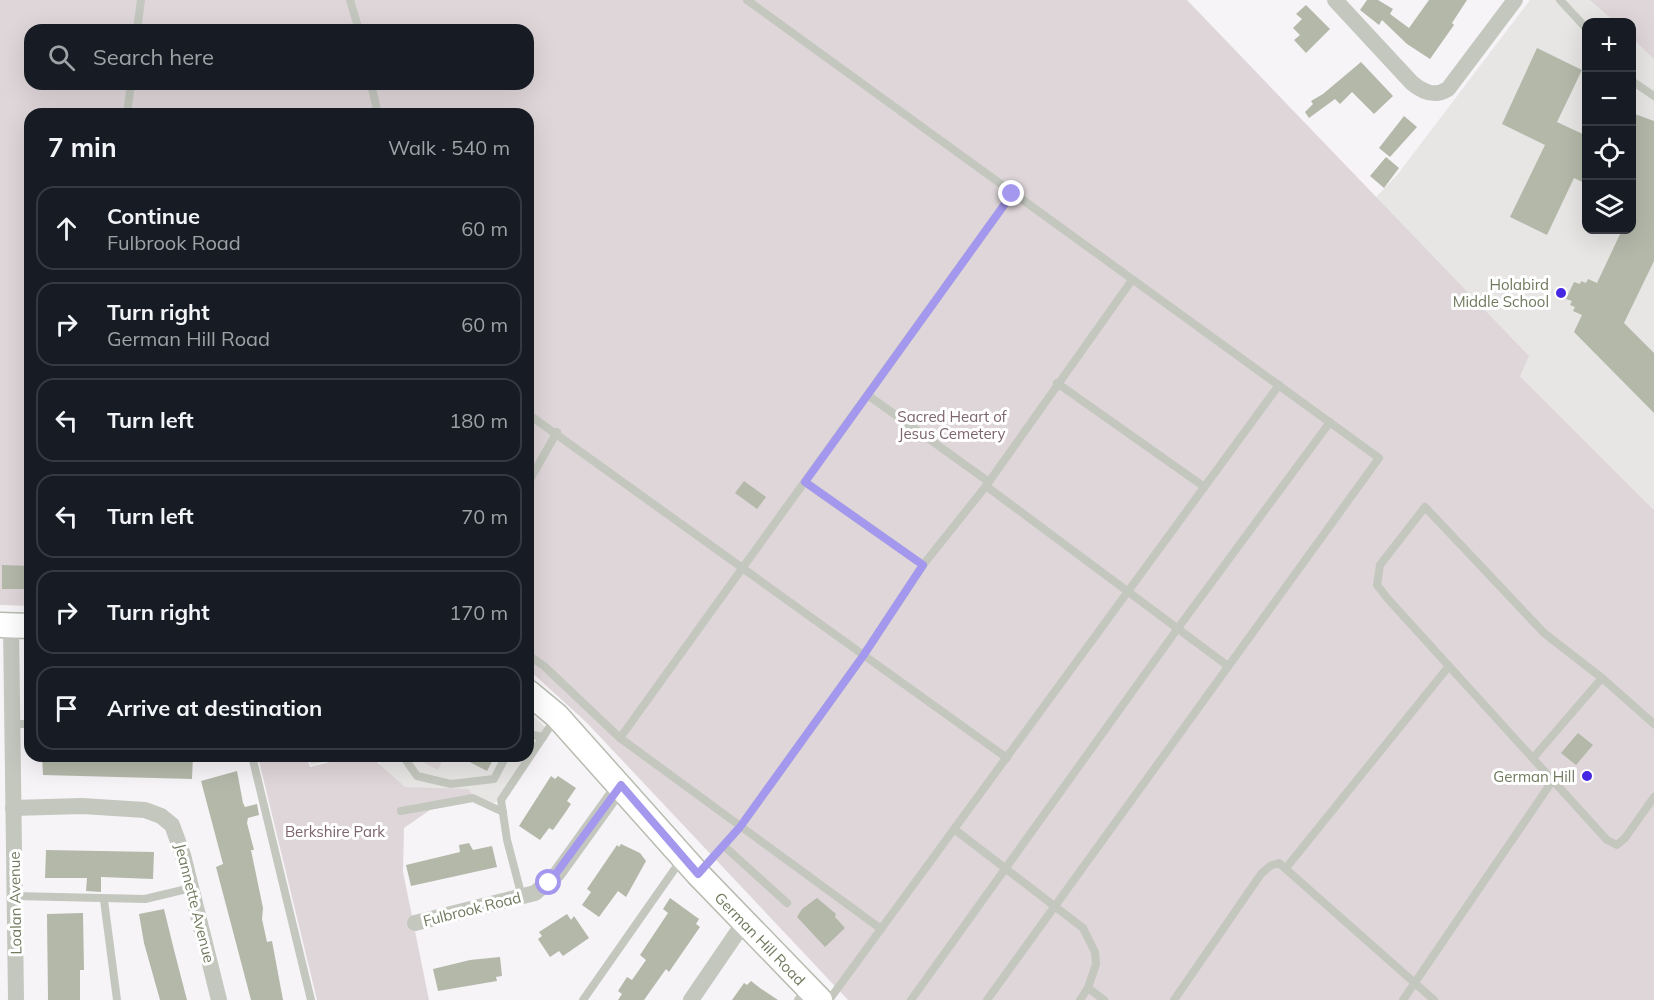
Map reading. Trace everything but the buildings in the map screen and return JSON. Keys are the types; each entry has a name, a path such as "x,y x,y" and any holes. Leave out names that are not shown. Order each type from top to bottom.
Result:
{"street":[{"path":"1335,0 1412,83 1419,89 1434,94 1448,89 1515,0"},
{"name":"Loalan Avenue","path":"14,625 12,724 16,1000"},
{"name":"German Hill Road","path":"534,704 557,716 621,785 690,866 745,921 808,996"},
{"name":"Fulbrook Road","path":"415,923 523,898 535,893 557,874 621,785"},
{"name":"Jeannette Avenue","path":"14,807 82,806 145,810 161,816 172,825 178,835 219,1000"},
{"path":"691,1000 745,921"}],"lane":[{"path":"138,24 141,0"},
{"path":"351,0 357,24"},
{"path":"747,0 1379,458 987,1000"},
{"path":"1560,0 1582,23"},
{"path":"1636,84 1654,96"},
{"path":"129,108 130,90"},
{"path":"372,90 377,108"},
{"path":"620,738 742,567 869,396 1012,194"},
{"path":"583,1000 690,866 724,846 740,827 863,656 923,565 987,484 1132,280"},
{"path":"1057,383 1203,486"},
{"path":"829,1000 1279,385"},
{"path":"869,396 1228,666"},
{"path":"534,418 557,432 1006,758"},
{"path":"911,1000 1178,628 1330,422"},
{"path":"534,472 557,432"},
{"path":"805,482 923,565"},
{"path":"1654,724 1602,678 1544,633 1425,507 1380,566 1377,585 1607,840 1617,845 1625,838 1654,797"},
{"path":"534,659 620,738 881,929"},
{"path":"1286,868 1449,666"},
{"path":"1533,758 1602,678"},
{"path":"534,750 557,716"},
{"path":"12,724 24,724"},
{"path":"534,735 543,737"},
{"path":"253,762 311,1000"},
{"path":"407,762 417,776 452,784 494,779 503,762"},
{"path":"523,898 507,840 501,800 526,762"},
{"path":"1403,1000 1553,780"},
{"path":"401,812 473,798 503,812"},
{"path":"954,829 1083,928 1095,952 1096,964 1088,988 1080,1000"},
{"path":"724,846 787,903"},
{"path":"1174,1000 1261,874 1270,866 1279,863 1434,1000"},
{"path":"15,896 104,900 145,899 191,888"},
{"path":"104,900 117,1000"},
{"path":"1088,988 1104,1000"}],"shaded area":[{"name":"Holabird Middle School","path":"1530,0 1654,0 1654,510 1520,376 1376,197 1397,175"},
{"path":"534,717 547,729 534,748"},
{"path":"379,762 524,762 495,803 471,794 388,797"}],"green space":[{"name":"Sacred Heart of Jesus Cemetery","path":"0,0 1187,0 1529,356 1520,376 1654,510 1654,1000 848,1000 587,723 534,674 534,108 24,108 24,606 0,605"},
{"path":"1590,0 1654,0 1654,59 1636,42 1636,18 1610,18"},
{"name":"Berkshire Park","path":"259,762 308,762 310,767 330,762 378,762 405,787 469,789 474,800 430,810 404,828 403,872 429,1000 317,1000"},
{"path":"423,762 441,762 438,770"}],"place":[{"name":"Holabird Middle School","path":"1561,293"},
{"name":"German Hill","path":"1587,776"}],"route":[{"path":"549,883 621,785 698,874 740,827 863,656 923,565 805,482 1012,194"}]}
